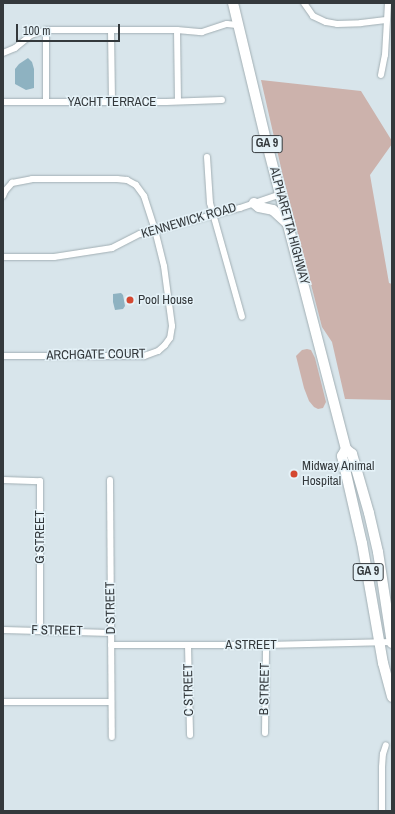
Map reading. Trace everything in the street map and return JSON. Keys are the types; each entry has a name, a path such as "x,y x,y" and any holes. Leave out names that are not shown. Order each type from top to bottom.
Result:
{"main road":[{"name":"ALPHARETTA HIGHWAY","path":"233,3 288,225 346,449"},
{"path":"254,203 259,207 273,210 288,225"},
{"name":"GA 9","path":"392,643 378,552 369,513 352,454 346,449 342,456 362,542 378,642 392,697"}],"street":[{"path":"304,3 313,16 326,22 337,24 386,20"},
{"path":"381,75 385,55 388,3"},
{"path":"3,53 15,48 34,34 46,30 177,30 202,32 227,24 238,25"},
{"path":"46,30 46,102"},
{"path":"111,30 112,102"},
{"path":"177,30 178,101"},
{"name":"YACHT TERRACE","path":"3,102 222,100"},
{"path":"207,157 210,203 242,317"},
{"name":"ARCHGATE COURT","path":"3,196 5,191 12,183 32,179 124,180 134,184 142,192 155,230 164,266 172,321 170,338 162,348 154,353 139,356 3,356"},
{"name":"KENNEWICK ROAD","path":"3,257 54,257 112,248 140,234 213,215 281,194"},
{"name":"G STREET","path":"3,480 40,481 40,631"},
{"name":"D STREET","path":"110,480 112,737"},
{"name":"F STREET","path":"3,630 111,633"},
{"name":"A STREET","path":"111,645 392,643"},
{"name":"C STREET","path":"188,645 190,735"},
{"name":"B STREET","path":"265,733 266,645"},
{"path":"3,702 111,702"},
{"path":"382,811 382,767 383,754 386,745"}],"shaded area":[{"path":"261,80 361,91 392,141 392,144 370,175 389,283 392,284 392,400 345,399 332,342 322,327 282,172"},
{"path":"302,350 311,350 315,358 326,402 323,408 318,409 314,407 309,401 304,388 296,356"}],"water":[{"path":"28,58 32,62 34,69 34,88 26,90 15,84 15,69 19,64"},
{"path":"121,293 123,295 125,306 123,309 115,310 113,294"}],"place":[{"name":"Pool House","path":"130,300"},
{"name":"Midway Animal Hospital","path":"294,474"}]}
